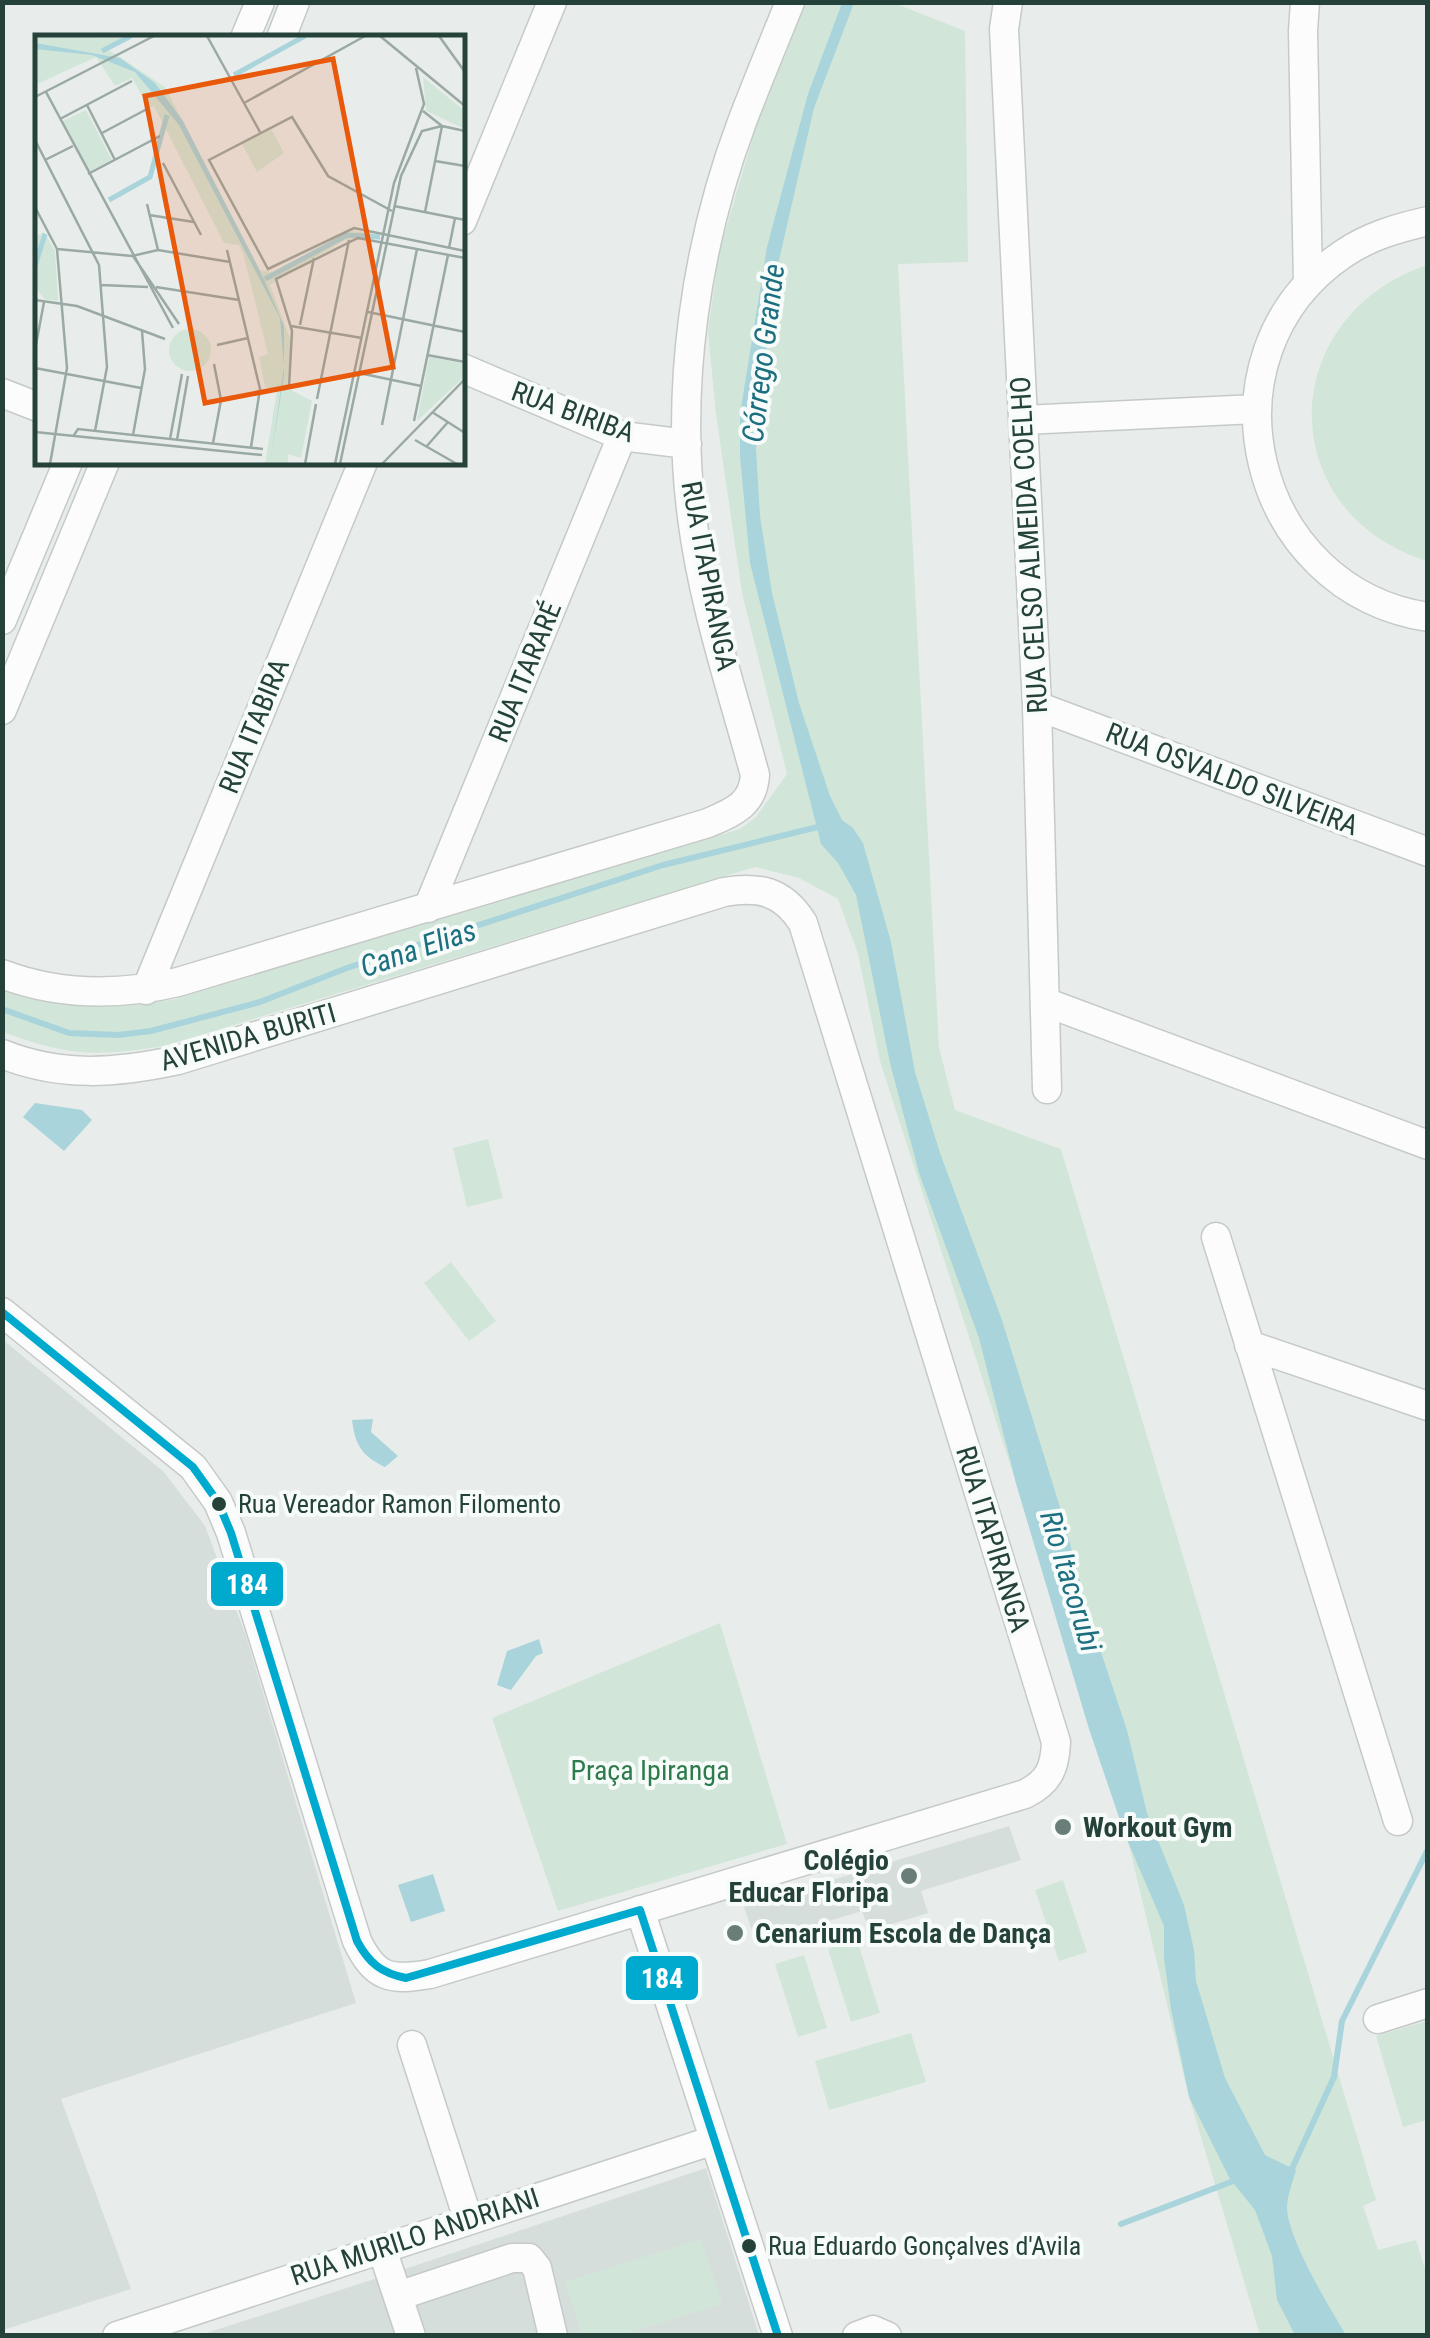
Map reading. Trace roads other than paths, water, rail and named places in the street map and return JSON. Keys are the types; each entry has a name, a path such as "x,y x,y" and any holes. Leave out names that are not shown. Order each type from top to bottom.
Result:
{"street":[{"path":"465,214 552,2"},
{"name":"RUA ITAPIRANGA","path":"428,908 708,823 748,801 754,789 755,775 710,611 692,518 686,444 694,321 707,245 740,124 790,2"},
{"name":"RUA CELSO ALMEIDA COELHO","path":"1008,2 1004,30 1037,706 1047,1089"},
{"path":"1305,2 1308,284"},
{"path":"246,35 259,3 289,19"},
{"path":"1428,221 1382,232 1342,254 1308,284 1281,321 1264,363 1256,409 1260,462 1278,513 1310,557 1352,592 1402,613 1428,617"},
{"name":"RUA BIRIBA","path":"465,369 622,436 686,444"},
{"path":"2,393 35,406"},
{"path":"1023,420 1256,409"},
{"name":"RUA ITARARÉ","path":"428,908 622,436"},
{"path":"2,620 67,465"},
{"path":"2,710 104,465"},
{"name":"RUA ITABIRA","path":"146,990 362,465"},
{"name":"RUA OSVALDO SILVEIRA","path":"1037,706 1428,852"},
{"name":"AVENIDA BURITI","path":"2,1054 50,1069 92,1074 136,1069 192,1056 724,892 744,889 779,895"},
{"name":"RUA ITAPIRANGA","path":"640,1910 1025,1794 1041,1786 1056,1760 1056,1742 803,923 792,905 779,895"},
{"path":"2,974 39,987 74,992 146,990 428,908"},
{"path":"1045,1002 1428,1145"},
{"path":"1216,1237 1398,1821"},
{"path":"2,1312 193,1466 222,1508 253,1632 356,1941 368,1963 385,1975 406,1978 430,1974 640,1910 778,2336"},
{"path":"1250,1345 1428,1406"},
{"path":"1378,2018 1428,2004"},
{"path":"412,2045 468,2220"},
{"name":"RUA MURILO ANDRIANI","path":"117,2336 714,2140"},
{"path":"382,2249 411,2336"},
{"path":"398,2296 512,2258 529,2258 537,2268 553,2336"},
{"path":"857,2336 874,2330 887,2336"}],"water":[{"path":"842,3 854,3 814,108 774,282 756,448 760,516 772,593 799,703 830,796 842,820 863,843 891,942 915,1072 940,1153 1002,1320 1089,1616 1127,1730 1147,1813 1184,1905 1196,1981 1225,2078 1265,2155 1296,2170 1287,2203 1289,2221 1310,2273 1346,2335 1295,2335 1277,2300 1272,2256 1255,2210 1230,2179 1189,2097 1171,2009 1164,1926 1125,1835 1089,1729 1017,1487 979,1338 919,1173 890,1063 856,895 838,863 821,844 750,563 740,414 767,247 808,94"},
{"path":"35,1103 82,1110 92,1120 64,1151 23,1117"},
{"path":"373,1419 371,1432 398,1456 385,1467 365,1454 355,1436 352,1420"},
{"path":"539,1639 543,1653 536,1656 511,1690 497,1685 507,1651"},
{"path":"433,1874 445,1911 411,1922 398,1885"}],"waterway":[{"name":"Cana Elias","path":"2,1009 69,1033 118,1035 151,1031 260,1002 347,968 663,865 826,825"},
{"path":"1290,2173 1334,2077 1342,2021 1428,1849"},
{"path":"1121,2224 1236,2180"}],"place":[{"name":"Rua Vereador Ramon Filomento","path":"219,1504"},
{"name":"Workout Gym","path":"1063,1827"},
{"name":"Colégio Educar Floripa","path":"909,1876"},
{"name":"Cenarium Escola de Dança","path":"735,1933"},
{"name":"Rua Eduardo Gonçalves d'Avila","path":"749,2246"}],"water label":[{"name":"Córrego Grande","path":"763,353"},
{"name":"Rio Itacorubi","path":"1071,1581"}],"park label":[{"name":"Praça Ipiranga","path":"650,1770"}]}
